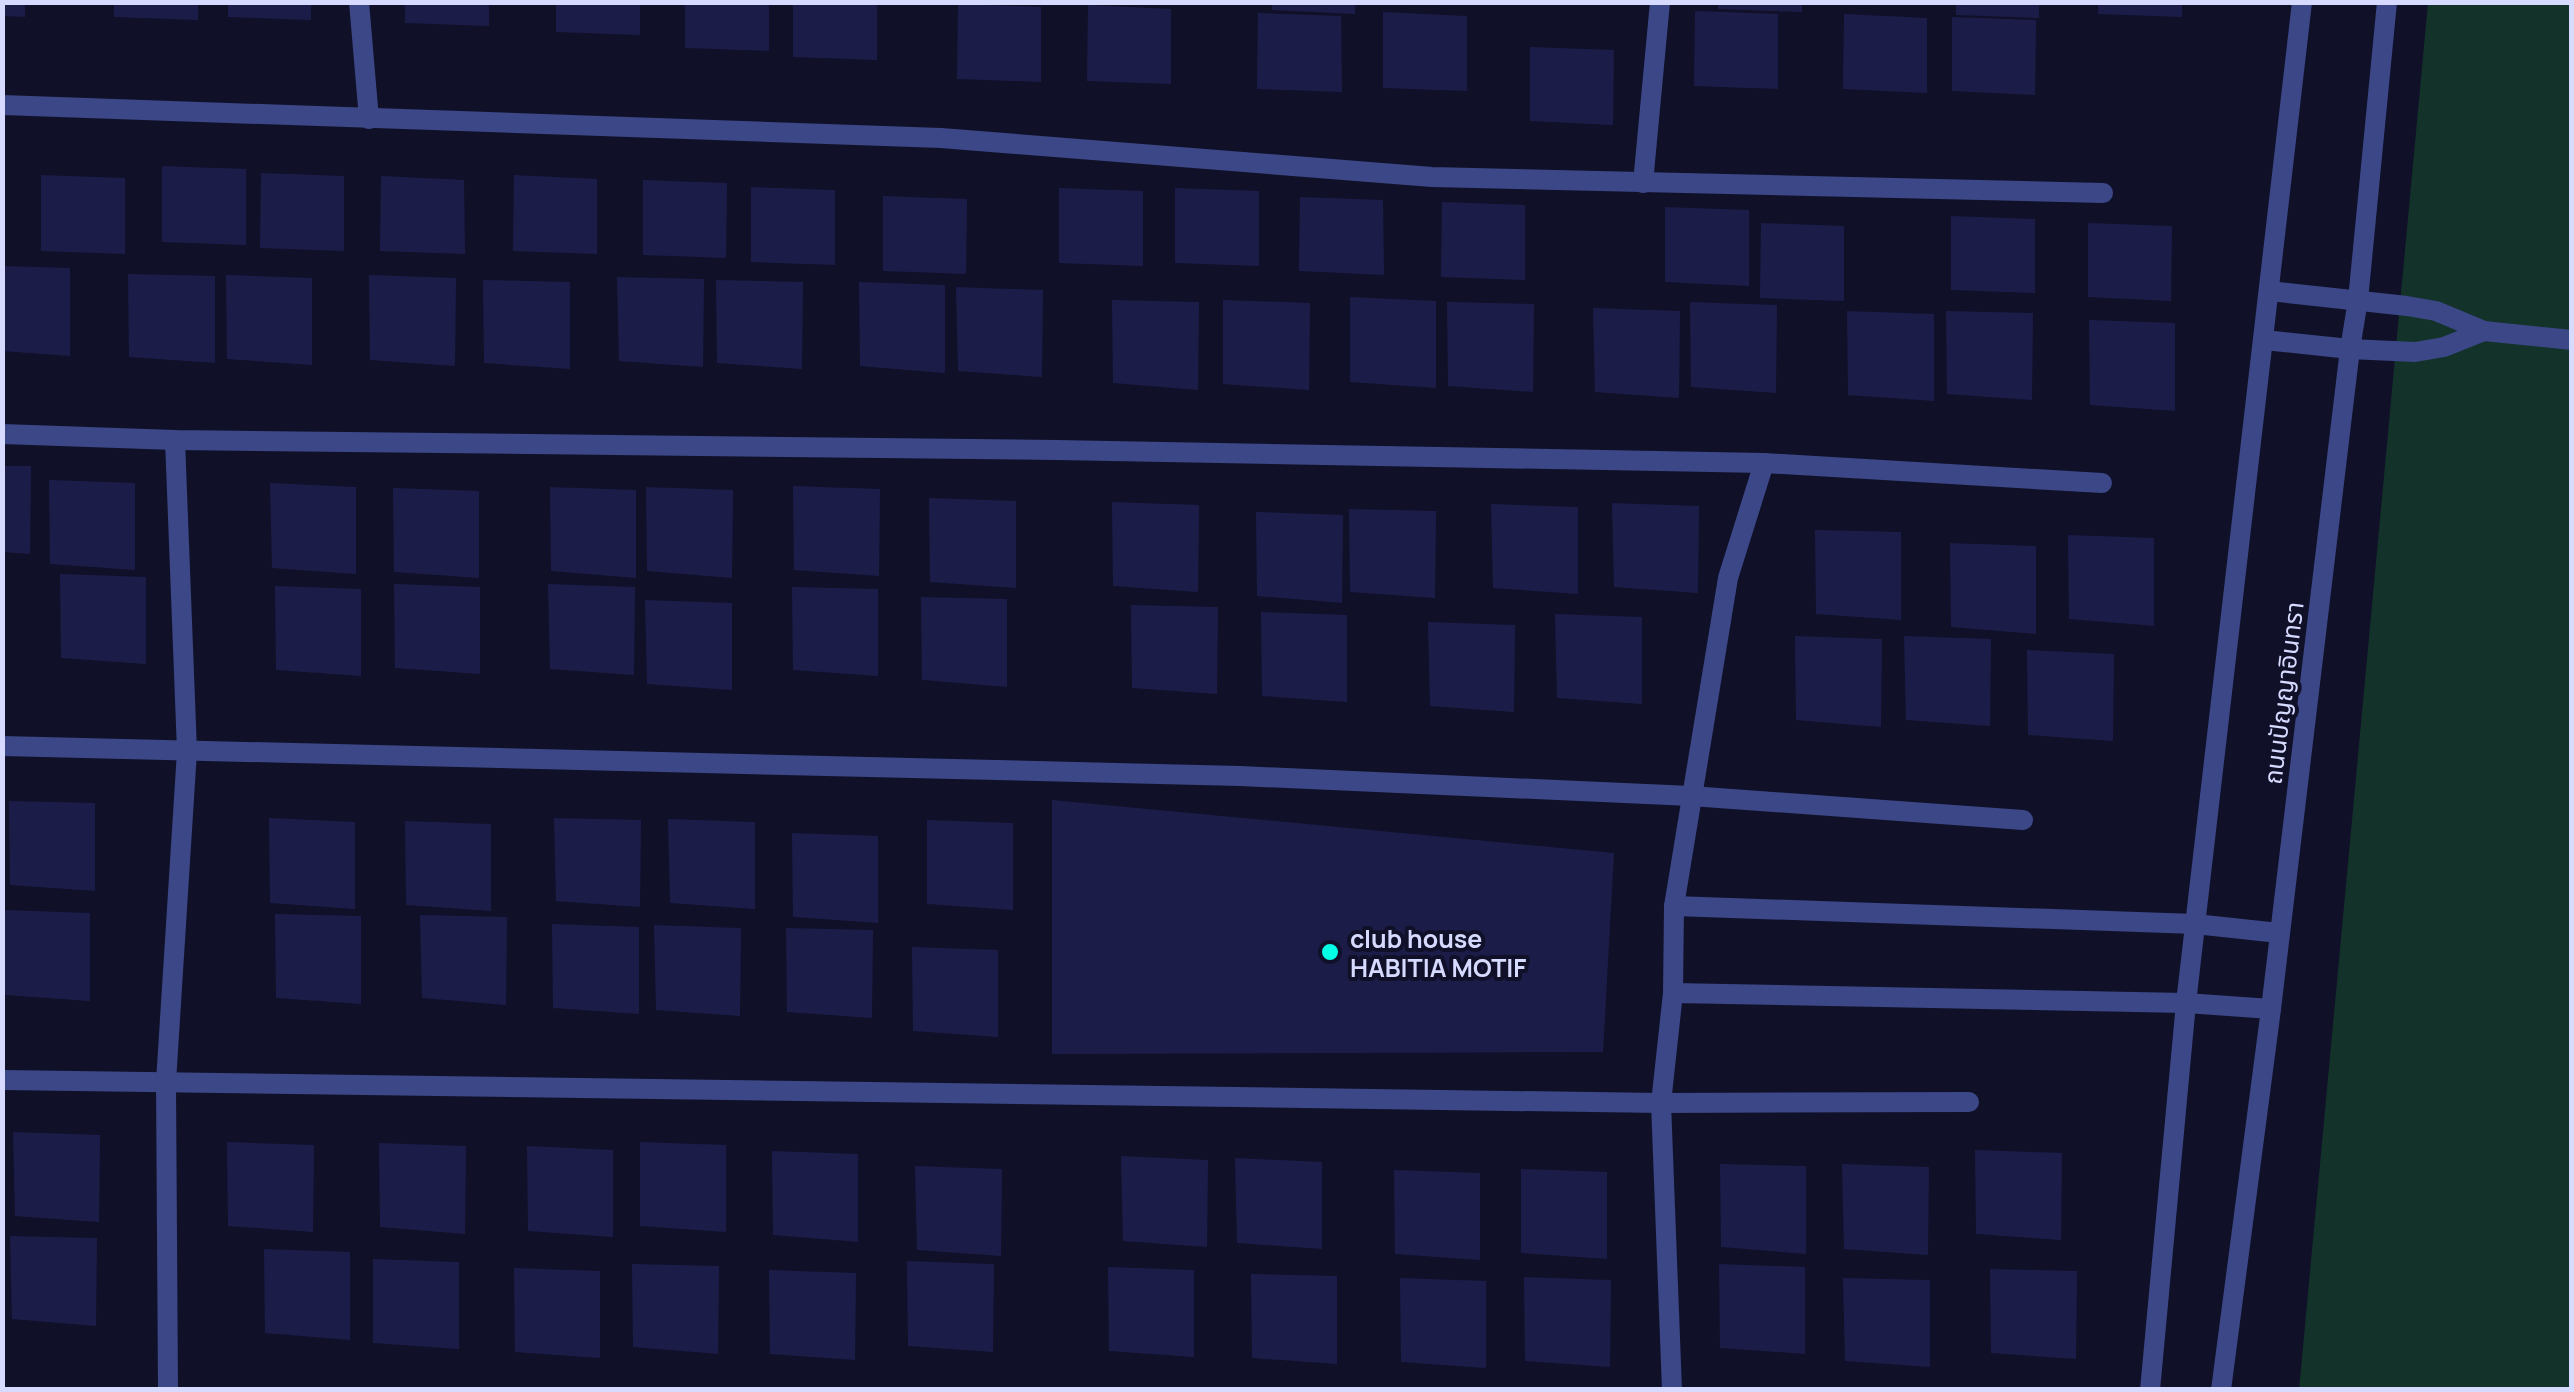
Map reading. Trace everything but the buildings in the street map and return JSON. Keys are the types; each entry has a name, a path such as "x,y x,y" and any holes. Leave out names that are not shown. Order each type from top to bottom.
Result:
{"street":[{"path":"359,2 369,119"},
{"path":"1643,183 1660,2"},
{"path":"2150,1390 2186,1003 2302,2"},
{"name":"ถนนปัญญาอินทรา","path":"2222,1390 2358,300 2386,2"},
{"path":"2,104 940,138 1432,177 2103,192"},
{"path":"2270,292 2436,311 2484,331 2572,340"},
{"path":"2264,340 2415,352 2484,331"},
{"path":"2,434 174,440 1764,463 2102,483"},
{"path":"168,1390 166,1082 187,750 174,440"},
{"path":"1672,1390 1661,1103 1673,993 1674,906 1728,578 1764,463"},
{"path":"2,746 1240,776 1691,796 2023,820"},
{"path":"1674,906 2195,924 2279,933"},
{"path":"1673,993 2186,1003 2271,1009"},
{"path":"2,1080 1661,1103 1969,1102"}],"green space":[{"path":"2428,3 2571,3 2571,1389 2299,1390"}],"place":[{"name":"club house HABITIA MOTIF","path":"1330,952"}]}
